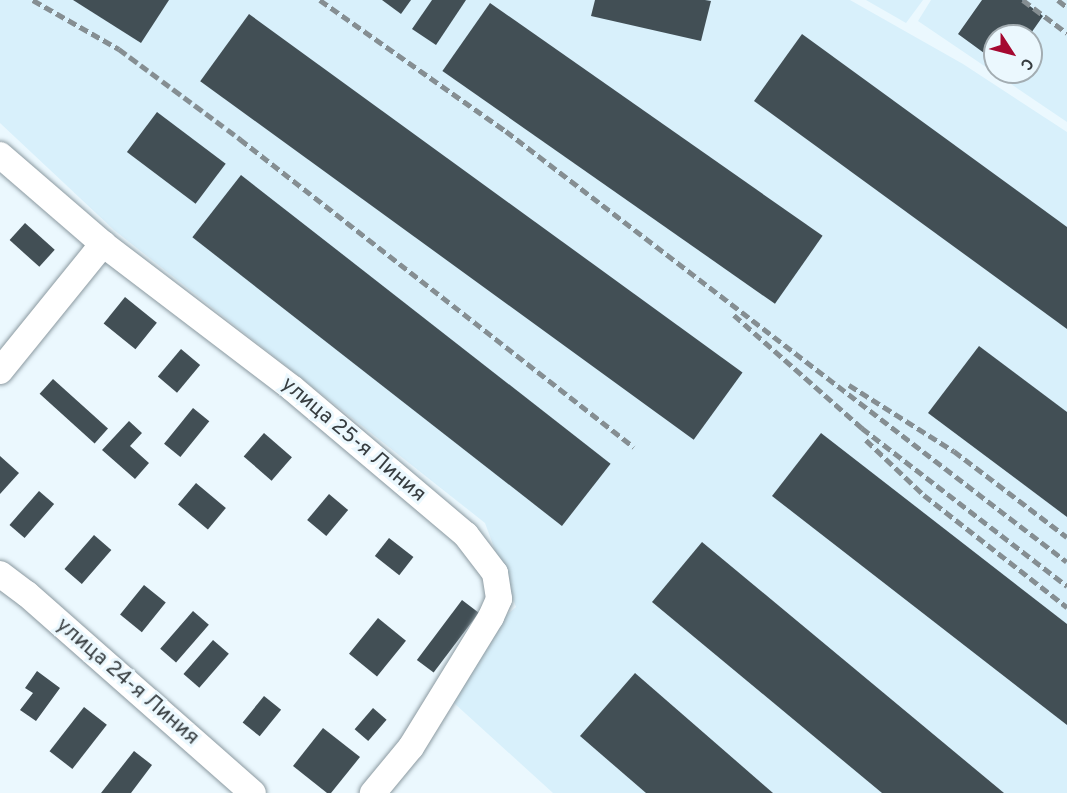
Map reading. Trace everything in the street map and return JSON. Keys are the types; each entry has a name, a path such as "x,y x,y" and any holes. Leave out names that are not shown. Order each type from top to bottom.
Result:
{"street":[{"name":"улица 25-я Линия","path":"0,155 103,244 292,388 466,535 495,573 499,599 491,617 411,747 373,793"},
{"path":"0,371 103,244"},
{"name":"улица 24-я Линия","path":"0,574 27,594 253,793"}],"shaded area":[{"path":"0,0 850,0 963,64 983,77 983,84 994,84 1067,132 1067,793 553,793 454,703 483,635 516,607 485,523 114,230 0,123"},
{"path":"866,0 923,0 906,23"},
{"path":"931,0 1067,0 1067,122 1011,84 1043,84 1043,24 983,24 983,65 918,21"}],"building":[{"path":"73,0 169,0 141,43"},
{"path":"382,0 411,0 401,14"},
{"path":"432,0 466,0 436,45 412,29"},
{"path":"595,0 711,1 701,41 591,16"},
{"path":"982,0 1022,0 1043,16 1037,24 983,24 983,52 958,34"},
{"path":"490,3 823,236 775,304 442,71"},
{"path":"249,14 743,373 694,440 200,81"},
{"path":"802,34 1067,227 1067,329 754,101"},
{"path":"157,112 226,164 196,204 127,152"},
{"path":"241,175 611,464 562,526 192,237"},
{"path":"25,223 55,250 39,267 10,240"},
{"path":"125,297 157,323 135,349 104,323"},
{"path":"979,346 1067,412 1067,517 928,413"},
{"path":"181,349 200,365 177,393 158,377"},
{"path":"53,379 108,429 95,443 40,394"},
{"path":"193,408 209,421 180,457 164,444"},
{"path":"129,421 142,433 130,446 149,463 135,479 102,450"},
{"path":"264,433 292,457 272,481 244,456"},
{"path":"821,433 1067,624 1067,725 772,496"},
{"path":"0,456 19,473 0,494"},
{"path":"196,483 226,508 208,530 178,504"},
{"path":"39,491 54,504 25,538 9,525"},
{"path":"329,494 348,510 326,536 307,520"},
{"path":"94,535 111,550 82,584 64,569"},
{"path":"389,538 413,557 399,575 375,556"},
{"path":"702,542 1004,793 882,793 652,602"},
{"path":"144,585 166,603 142,632 120,615"},
{"path":"462,600 479,613 434,673 417,660"},
{"path":"193,611 209,625 176,663 160,649"},
{"path":"378,618 406,641 377,676 349,654"},
{"path":"213,640 229,654 199,688 183,674"},
{"path":"37,671 60,688 36,721 20,710 33,693 25,688"},
{"path":"635,673 773,793 646,793 580,736"},
{"path":"264,696 281,710 260,736 243,722"},
{"path":"84,707 107,725 72,769 50,751"},
{"path":"373,708 387,720 368,741 355,729"},
{"path":"323,728 360,757 331,793 327,793 293,766"},
{"path":"134,751 152,765 131,793 101,793"}],"railway":[{"path":"33,0 119,49 240,139 634,447"},
{"path":"320,0 506,131 1067,562"},
{"path":"1023,0 1067,33"},
{"path":"1058,0 1067,7"},
{"path":"734,315 862,428 1067,586"},
{"path":"849,385 954,451 1067,537"},
{"path":"866,440 924,495 1067,607"}]}
